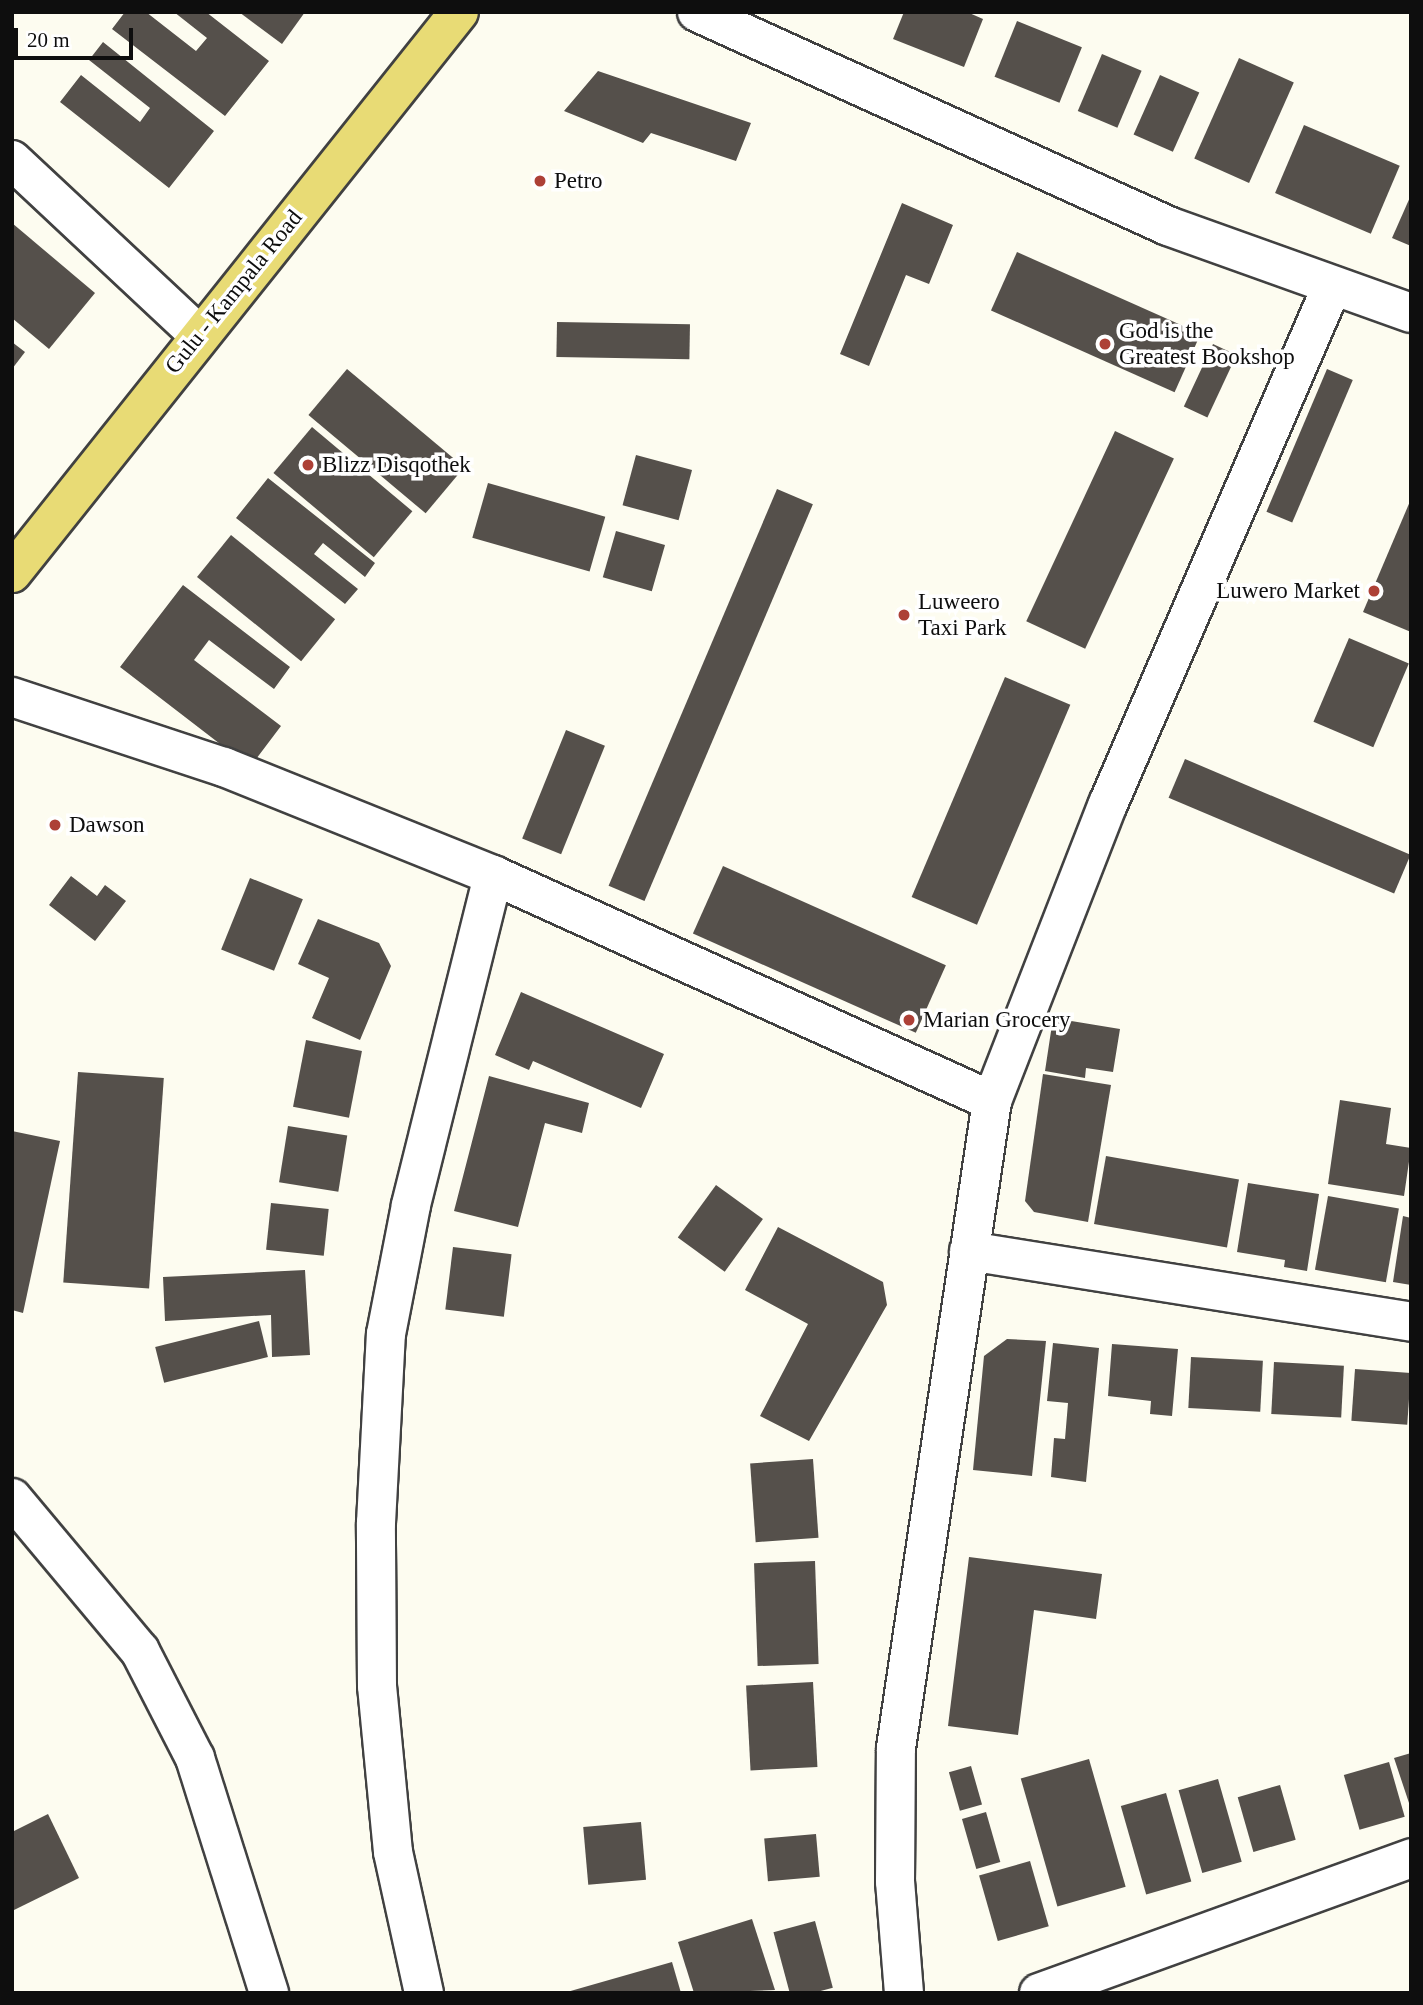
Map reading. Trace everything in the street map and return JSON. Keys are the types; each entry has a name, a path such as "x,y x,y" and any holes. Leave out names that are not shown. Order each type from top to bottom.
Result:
{"main road":[{"name":"Gulu - Kampala Road","path":"12,573 459,12"}],"street":[{"path":"696,12 1168,226 1411,313"},
{"path":"12,160 199,335"},
{"path":"904,1993 895,1882 896,1748 992,1101 1108,804 1332,286"},
{"path":"12,697 224,767 494,875 992,1101"},
{"path":"424,1993 393,1852 377,1686 376,1522 386,1334 411,1205 494,875"},
{"path":"970,1251 1411,1322"},
{"path":"12,1498 140,1651 195,1758 269,1993"},
{"path":"1039,1993 1411,1858"}],"building":[{"path":"125,12 146,12 196,51 207,38 174,12 206,12 269,61 225,116 112,29"},
{"path":"239,12 305,12 282,44"},
{"path":"904,12 967,12 983,19 964,67 893,39"},
{"path":"1017,21 1082,47 1059,103 995,77"},
{"path":"103,42 214,131 169,188 60,102 81,75 140,122 150,108 89,60"},
{"path":"1102,54 1142,71 1117,128 1078,111"},
{"path":"1239,58 1294,82 1249,183 1194,158"},
{"path":"598,71 751,123 736,161 651,133 643,143 564,111"},
{"path":"1160,75 1199,92 1173,152 1134,134"},
{"path":"1304,125 1400,166 1371,234 1275,193"},
{"path":"1411,195 1411,246 1392,238"},
{"path":"902,203 953,225 929,284 906,275 869,366 840,354"},
{"path":"12,223 95,293 49,349 12,318"},
{"path":"1017,252 1201,334 1175,392 991,310"},
{"path":"557,322 690,324 689,359 556,357"},
{"path":"12,342 25,352 12,369"},
{"path":"1213,344 1237,355 1207,418 1184,407"},
{"path":"347,369 464,467 426,513 308,415"},
{"path":"1327,369 1353,380 1292,523 1266,512"},
{"path":"312,427 412,511 374,557 273,473"},
{"path":"1115,431 1174,458 1085,649 1026,621"},
{"path":"636,455 692,470 679,520 623,505"},
{"path":"268,478 375,563 365,577 323,543 314,554 358,589 345,604 236,518"},
{"path":"488,483 605,517 590,571 472,538"},
{"path":"777,489 813,504 644,901 609,886"},
{"path":"1411,499 1411,632 1363,612"},
{"path":"616,531 665,545 652,591 603,577"},
{"path":"231,535 335,619 301,661 197,577"},
{"path":"183,585 290,667 274,689 209,640 194,660 281,726 250,767 120,667"},
{"path":"1349,638 1409,663 1373,747 1313,722"},
{"path":"1005,677 1070,705 977,925 912,897"},
{"path":"566,730 605,746 561,854 522,838"},
{"path":"1185,759 1411,855 1394,893 1169,798"},
{"path":"723,866 946,965 916,1033 693,934"},
{"path":"71,876 97,896 105,885 126,901 95,941 49,905"},
{"path":"250,878 303,899 274,971 221,949"},
{"path":"318,919 379,943 391,966 360,1040 312,1018 329,978 298,964"},
{"path":"521,992 664,1054 641,1108 533,1061 529,1070 495,1055"},
{"path":"1053,1018 1120,1029 1113,1072 1086,1068 1085,1078 1045,1071"},
{"path":"306,1040 362,1051 349,1118 293,1107"},
{"path":"78,1072 164,1078 149,1288 63,1282"},
{"path":"1043,1074 1111,1085 1088,1222 1034,1212 1025,1201"},
{"path":"489,1076 589,1103 582,1133 545,1123 518,1227 454,1211"},
{"path":"1340,1100 1391,1108 1386,1144 1411,1148 1404,1196 1328,1184"},
{"path":"288,1126 347,1135 338,1192 279,1182"},
{"path":"12,1131 60,1141 23,1313 12,1310"},
{"path":"1106,1156 1239,1179 1227,1247 1094,1224"},
{"path":"1248,1183 1319,1194 1307,1271 1284,1267 1285,1260 1237,1252"},
{"path":"716,1185 763,1219 725,1272 678,1238"},
{"path":"1328,1196 1399,1209 1386,1282 1315,1270"},
{"path":"271,1203 329,1209 324,1256 266,1250"},
{"path":"1403,1216 1411,1218 1411,1285 1393,1282"},
{"path":"778,1227 883,1282 887,1305 809,1441 760,1416 808,1324 745,1290"},
{"path":"453,1247 512,1254 504,1317 445,1310"},
{"path":"305,1270 310,1355 272,1357 271,1315 165,1321 163,1277"},
{"path":"259,1321 268,1357 164,1383 155,1347"},
{"path":"1007,1339 1046,1341 1032,1476 973,1470 984,1356"},
{"path":"1053,1343 1099,1348 1086,1482 1051,1477 1054,1438 1065,1439 1068,1403 1047,1401"},
{"path":"1112,1344 1178,1349 1172,1416 1150,1414 1151,1401 1108,1396"},
{"path":"1191,1357 1263,1361 1260,1412 1188,1408"},
{"path":"1274,1362 1344,1366 1341,1418 1271,1414"},
{"path":"1355,1369 1411,1373 1407,1425 1351,1421"},
{"path":"813,1459 819,1538 756,1542 750,1463"},
{"path":"969,1557 1102,1574 1096,1619 1034,1610 1018,1735 948,1726"},
{"path":"815,1561 819,1664 758,1666 754,1563"},
{"path":"813,1682 817,1767 751,1770 746,1686"},
{"path":"1411,1753 1411,1806 1410,1806 1394,1758"},
{"path":"1089,1759 1126,1887 1057,1906 1021,1779"},
{"path":"1389,1762 1405,1817 1360,1830 1344,1775"},
{"path":"971,1766 982,1804 960,1811 949,1772"},
{"path":"1218,1779 1242,1862 1202,1873 1179,1790"},
{"path":"1280,1785 1296,1840 1253,1852 1238,1797"},
{"path":"1166,1793 1191,1881 1146,1894 1121,1806"},
{"path":"986,1812 1000,1862 976,1869 962,1819"},
{"path":"48,1814 79,1878 12,1911 12,1832"},
{"path":"641,1822 646,1880 588,1885 583,1827"},
{"path":"816,1834 820,1877 768,1881 764,1839"},
{"path":"1030,1861 1049,1926 998,1941 979,1876"},
{"path":"752,1919 775,1990 694,1993 678,1942"},
{"path":"815,1921 833,1988 813,1993 790,1993 773,1932"},
{"path":"672,1962 681,1993 567,1993 567,1992"}],"place":[{"name":"Petro","path":"540,181"},
{"name":"God is the Greatest Bookshop","path":"1105,344"},
{"name":"Blizz Disqothek","path":"308,465"},
{"name":"Luwero Market","path":"1374,591"},
{"name":"Luweero Taxi Park","path":"904,615"},
{"name":"Dawson","path":"55,825"},
{"name":"Marian Grocery","path":"909,1020"}]}
